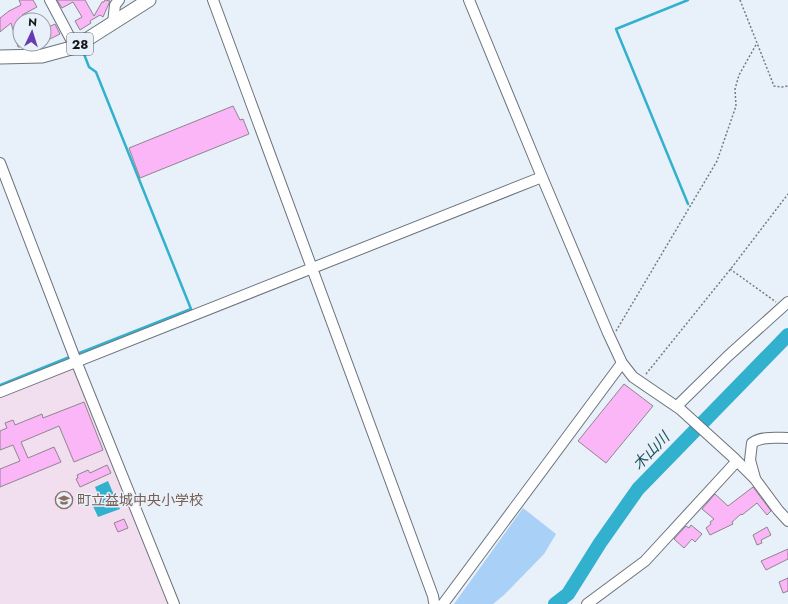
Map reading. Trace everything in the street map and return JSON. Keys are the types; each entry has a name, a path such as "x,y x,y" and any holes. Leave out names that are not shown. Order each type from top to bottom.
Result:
{"main road":[{"name":"28","path":"0,57 42,56 75,47 149,0"}],"street":[{"path":"50,0 75,47"},
{"path":"113,23 115,5 118,0"},
{"path":"213,0 435,603"},
{"path":"469,0 542,177 622,363 633,377 678,408 736,460 755,479 788,521"},
{"path":"0,163 76,361 174,604"},
{"path":"0,392 542,177"},
{"path":"678,408 785,304"},
{"path":"435,603 622,363"},
{"path":"755,479 750,460 752,443 765,438 788,438"},
{"path":"587,604 645,561 736,460"}],"path":[{"path":"740,0 774,86 788,86"},
{"path":"611,340 717,161 736,106 735,89 739,75 757,43"},
{"path":"640,382 788,194"},
{"path":"730,269 785,304"}],"shaded area":[{"name":"町立益城中央小学校","path":"75,365 171,604 0,604 0,396"},
{"path":"108,481 120,509 98,517 93,506 101,502 95,487"},
{"path":"523,508 556,534 544,554 504,595 493,604 454,604"}],"building":[{"path":"19,0 33,0 37,7 28,12 12,12 12,26 11,23 0,32 0,18 9,11 21,5"},
{"path":"57,0 85,0 94,16 102,2 105,0 110,1 103,17 100,15 80,30 75,21 82,17 73,2 62,8"},
{"path":"55,24 60,34 52,38 52,25"},
{"path":"233,106 240,120 243,119 249,134 140,178 129,148"},
{"path":"624,384 653,406 606,463 578,441"},
{"path":"84,402 103,450 74,462 59,426 21,442 28,458 54,447 61,462 0,487 0,469 20,461 13,445 0,450 0,431 7,428 5,423 13,420 15,425 42,414 43,418"},
{"path":"107,465 111,473 80,487 76,479 78,478 77,475 88,470 90,473"},
{"path":"753,487 771,511 767,515 757,503 742,515 741,514 732,522 733,524 710,535 706,528 714,519 702,509 715,494 728,506"},
{"path":"124,519 128,528 118,532 114,523"},
{"path":"691,525 702,534 695,542 692,539 684,548 674,539 686,526 689,528"},
{"path":"767,527 771,535 761,540 762,543 757,545 753,535"},
{"path":"788,549 788,559 766,570 761,561"},
{"path":"788,578 788,591 783,593 779,582"}],"waterway":[{"path":"688,0 616,29 688,204"},
{"path":"77,354 191,309 96,72 89,67 84,54"},
{"name":"木山川","path":"555,604 568,594 600,543 638,489 788,335"},
{"path":"0,385 72,356"}],"place":[{"name":"町立益城中央小学校","path":"64,500"}]}
